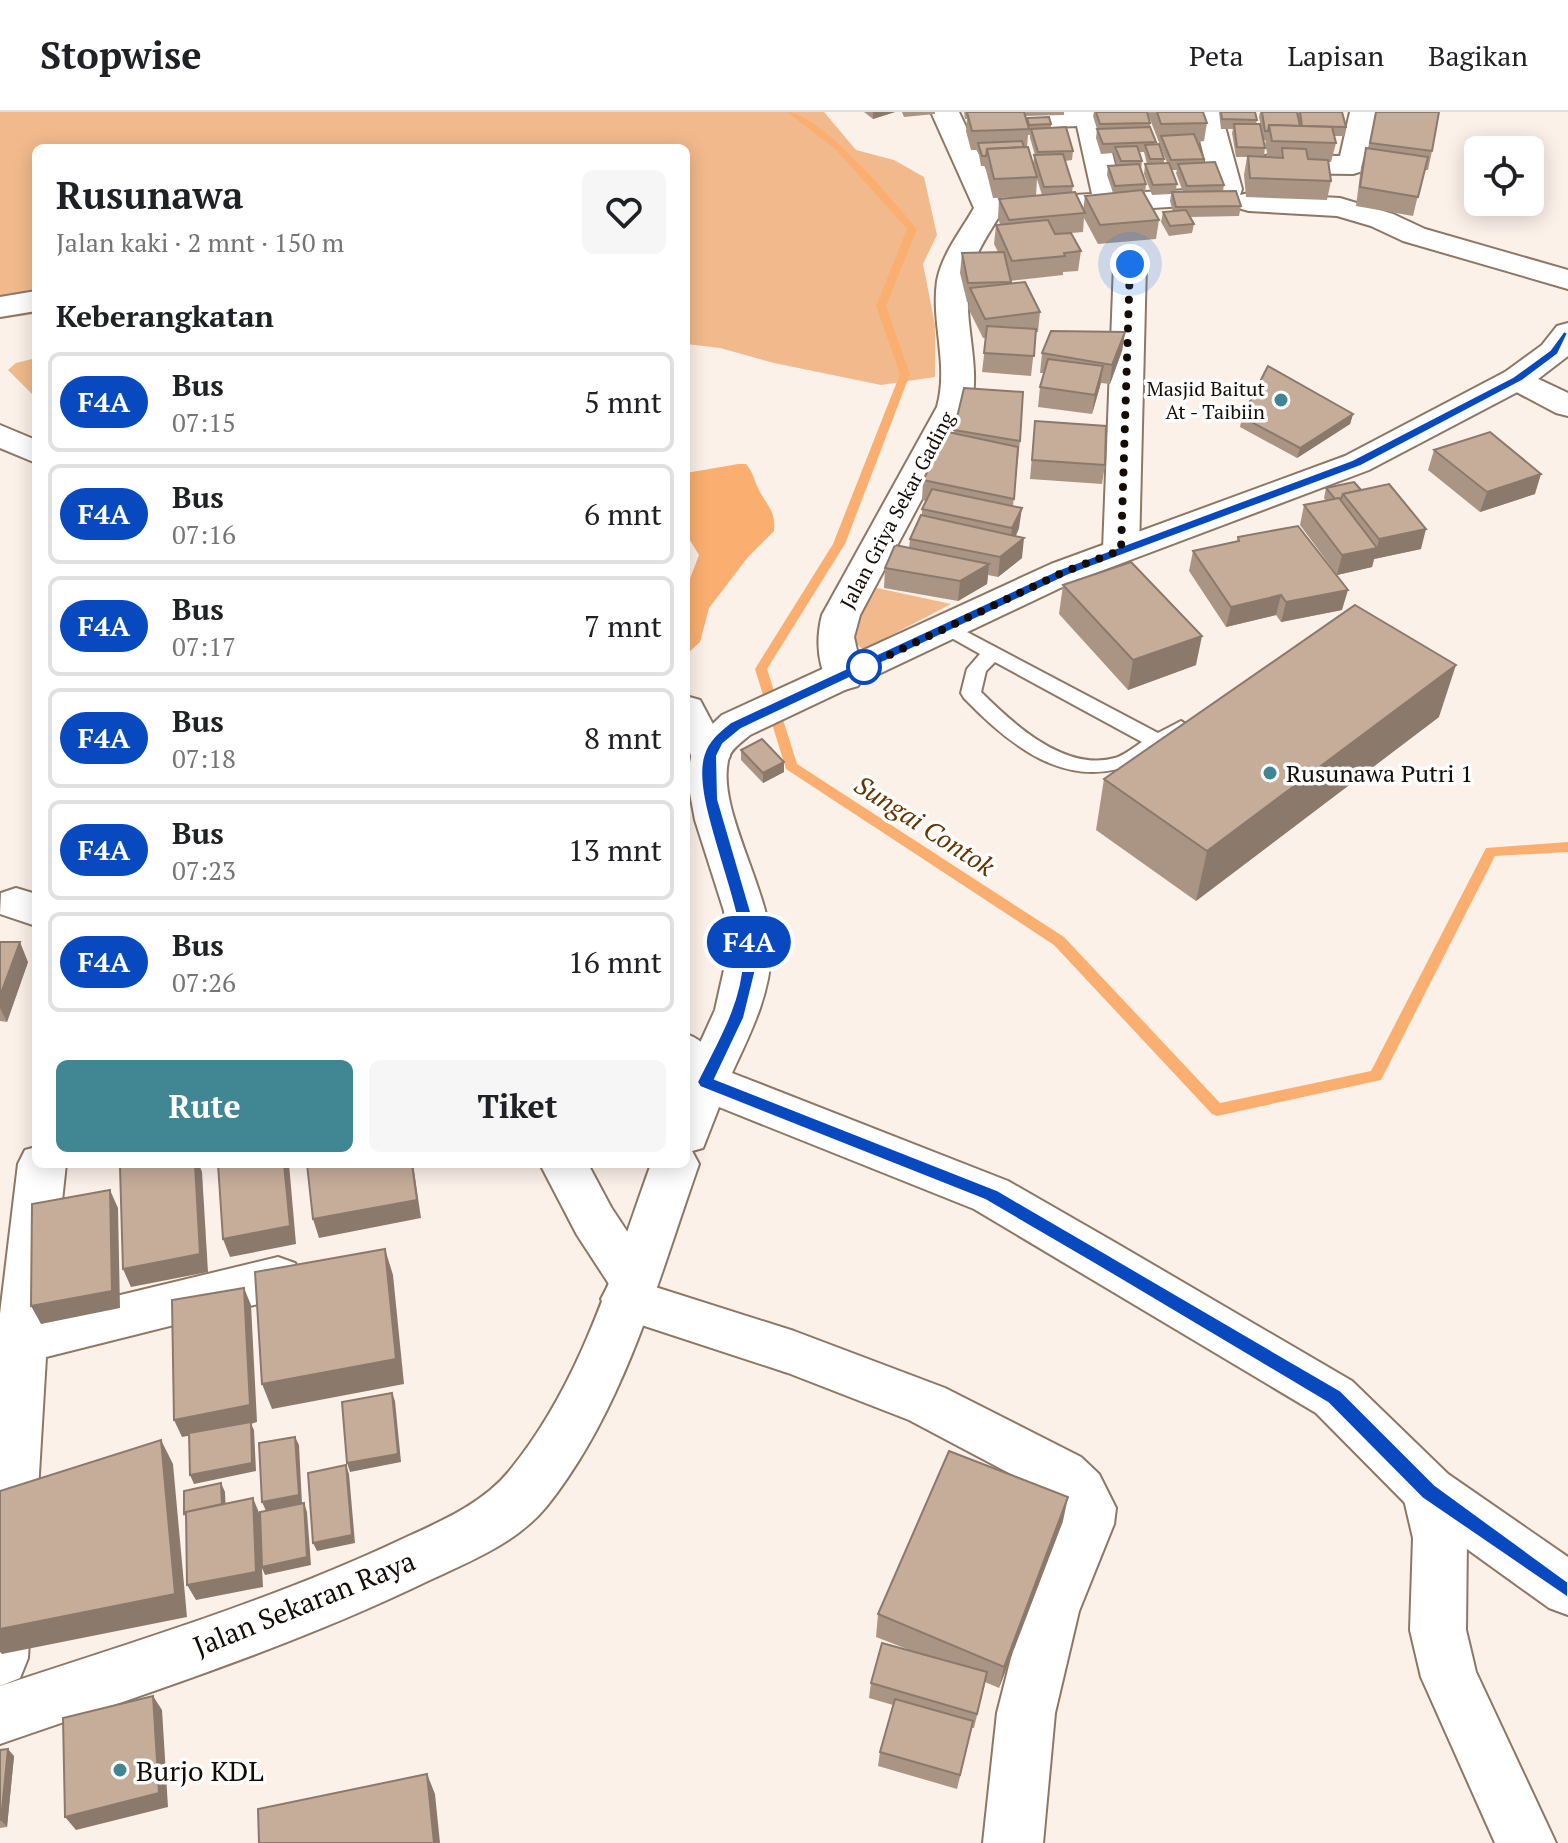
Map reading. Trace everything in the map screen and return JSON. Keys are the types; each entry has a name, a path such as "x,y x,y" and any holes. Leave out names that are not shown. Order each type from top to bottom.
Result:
{"street":[{"path":"1109,203 1088,114 949,118 989,208 1109,203 1225,197 1227,189 1207,112"},
{"path":"1350,197 1364,112"},
{"path":"1219,162 1353,165"},
{"path":"1249,202 1340,207 1414,235 1568,280"},
{"name":"Jalan Griya Sekar Gading","path":"844,677 835,637 841,615 954,407 961,386 953,281 959,263 989,208"},
{"path":"1121,550 1130,264"},
{"path":"0,307 32,302"},
{"path":"690,1107 696,1067 736,1018 750,965 749,929 711,799 723,741 808,693 1064,572 1357,463 1517,379 1554,352 1568,333"},
{"path":"1517,379 1568,406"},
{"path":"0,435 32,451"},
{"path":"690,712 723,741"},
{"path":"696,1067 991,1195 1334,1397 1429,1491 1568,1589"},
{"path":"0,1658 22,1341 42,1168"},
{"path":"566,1168 629,1288 927,1404 1062,1474 1080,1492 1089,1508 1087,1524 1051,1611 1029,1699 1013,1843"},
{"name":"Jalan Sekaran Raya","path":"0,1715 375,1581 476,1530 526,1491 567,1432 597,1373 674,1168"},
{"path":"22,1341 278,1278"},
{"path":"1429,1491 1440,1538 1438,1630 1449,1677 1526,1843"}],"lane":[{"path":"948,628 1158,742"},
{"path":"993,652 977,669 971,693 996,720 1052,756 1085,766 1116,765 1197,717"}],"shaded area":[{"path":"0,112 824,112 856,150 894,160 924,177 937,235 923,264 935,325 935,377 881,385 774,363 720,348 690,344 690,144 32,144 32,315 0,319"},
{"path":"32,359 32,394 8,370 16,363"},
{"path":"746,464 772,513 774,531 748,557 709,608 700,642 690,651 690,579 699,555 690,540 690,472"},
{"path":"877,588 951,604 863,650 849,636"}],"building":[{"path":"967,112 1024,112 1029,129 972,131"},
{"path":"1096,112 1147,112 1150,123 1100,124"},
{"path":"1157,112 1203,112 1207,123 1161,124"},
{"path":"1221,112 1255,112 1257,120 1222,119"},
{"path":"1262,112 1297,112 1300,126 1269,125 1268,131 1265,131"},
{"path":"1300,112 1342,112 1346,127 1302,126"},
{"path":"1376,112 1439,112 1432,151 1370,143"},
{"path":"1049,117 1051,124 1029,125 1027,118"},
{"path":"1234,124 1260,124 1265,148 1237,147"},
{"path":"1269,125 1332,127 1336,143 1272,141"},
{"path":"1066,127 1073,151 1038,152 1031,129"},
{"path":"1150,127 1156,142 1103,144 1097,129"},
{"path":"1194,134 1204,159 1171,160 1161,136"},
{"path":"1022,141 1024,147 987,149 986,156 982,156 978,143"},
{"path":"1159,144 1164,159 1150,159 1145,145"},
{"path":"1137,146 1142,161 1121,161 1115,147"},
{"path":"1028,147 1037,177 994,179 987,149"},
{"path":"1282,148 1306,149 1308,159 1328,160 1331,181 1250,178 1248,156 1283,158"},
{"path":"1366,148 1428,157 1418,197 1360,187"},
{"path":"1063,154 1073,186 1044,187 1034,155"},
{"path":"1215,162 1224,185 1187,186 1178,164"},
{"path":"1169,163 1177,184 1153,185 1145,164"},
{"path":"1139,164 1146,184 1115,186 1108,166"},
{"path":"1142,190 1159,220 1100,225 1085,196"},
{"path":"1236,191 1241,206 1176,207 1172,192"},
{"path":"1075,192 1085,213 1009,220 999,199"},
{"path":"1186,210 1194,224 1170,226 1163,212"},
{"path":"1048,220 1055,234 1071,233 1081,251 1064,253 1065,256 1012,261 996,225"},
{"path":"1004,252 1011,282 968,283 962,253"},
{"path":"1025,282 1040,312 985,319 970,288"},
{"path":"987,326 1036,329 1034,356 984,353"},
{"path":"1051,331 1125,332 1112,365 1042,353"},
{"path":"1048,359 1103,366 1095,395 1040,387"},
{"name":"Masjid Baitut At - Taibiin","path":"1268,366 1353,414 1300,448 1242,417"},
{"path":"964,388 1023,392 1020,441 954,430"},
{"path":"1035,421 1106,426 1105,465 1032,460"},
{"path":"948,432 1018,447 1014,499 923,480"},
{"path":"1490,432 1541,474 1487,492 1434,450"},
{"path":"1354,482 1361,490 1343,494 1341,499 1335,499 1326,488"},
{"path":"1389,484 1426,529 1379,539 1343,494"},
{"path":"932,489 1022,508 1012,528 922,509"},
{"path":"1339,498 1377,548 1342,555 1304,505"},
{"path":"921,515 1024,538 1000,557 910,539"},
{"path":"1298,526 1348,590 1286,602 1281,595 1231,607 1193,551 1239,541 1238,537"},
{"path":"895,545 989,564 960,581 885,568"},
{"path":"1131,562 1202,636 1133,660 1063,585"},
{"path":"1355,605 1456,665 1207,851 1104,779"},
{"path":"762,739 784,762 763,773 741,750"},
{"path":"0,942 20,942 0,996"},
{"path":"120,1168 195,1168 200,1254 123,1269"},
{"path":"218,1168 284,1168 290,1226 223,1239"},
{"path":"307,1168 413,1168 417,1200 313,1219"},
{"path":"110,1190 112,1291 31,1306 32,1204"},
{"path":"385,1249 396,1359 262,1384 255,1272"},
{"path":"244,1288 250,1405 174,1420 172,1300"},
{"path":"392,1393 398,1454 347,1463 342,1402"},
{"path":"251,1422 252,1463 190,1475 189,1433"},
{"path":"295,1437 299,1495 262,1502 259,1443"},
{"path":"161,1440 175,1594 0,1629 0,1491"},
{"path":"949,1451 1068,1497 1004,1667 878,1614"},
{"path":"346,1465 352,1535 313,1543 308,1473"},
{"path":"221,1483 222,1504 184,1514 184,1491"},
{"path":"253,1498 256,1572 187,1585 186,1512"},
{"path":"304,1503 307,1557 262,1567 260,1512"},
{"path":"882,1643 987,1672 977,1714 871,1683"},
{"name":"Burjo KDL","path":"153,1696 159,1793 65,1817 63,1718"},
{"path":"895,1699 973,1721 960,1775 880,1752"},
{"path":"8,1749 1,1820 0,1820 0,1750"},
{"path":"427,1774 434,1843 259,1843 258,1809"}],"waterway":[{"name":"Sungai Contok","path":"792,112 838,147 912,229 881,306 905,374 839,544 761,669 791,766 1059,941 1217,1110 1376,1076 1491,851 1568,847"}],"bus line":[{"name":"F4A","path":"1568,333 1554,352 1517,379 1357,463 1064,572 736,725 718,741 710,756 708,773 711,799 749,929 750,965 736,1018 706,1082 991,1195 1099,1258 1334,1397 1429,1491 1568,1589"}],"place":[{"name":"Masjid Baitut At - Taibiin","path":"1281,400"},
{"name":"Rusunawa Putri 1","path":"1270,773"},
{"name":"Burjo KDL","path":"120,1770"}],"route":[{"path":"864,667 1064,572 1121,550 1130,264"}]}
